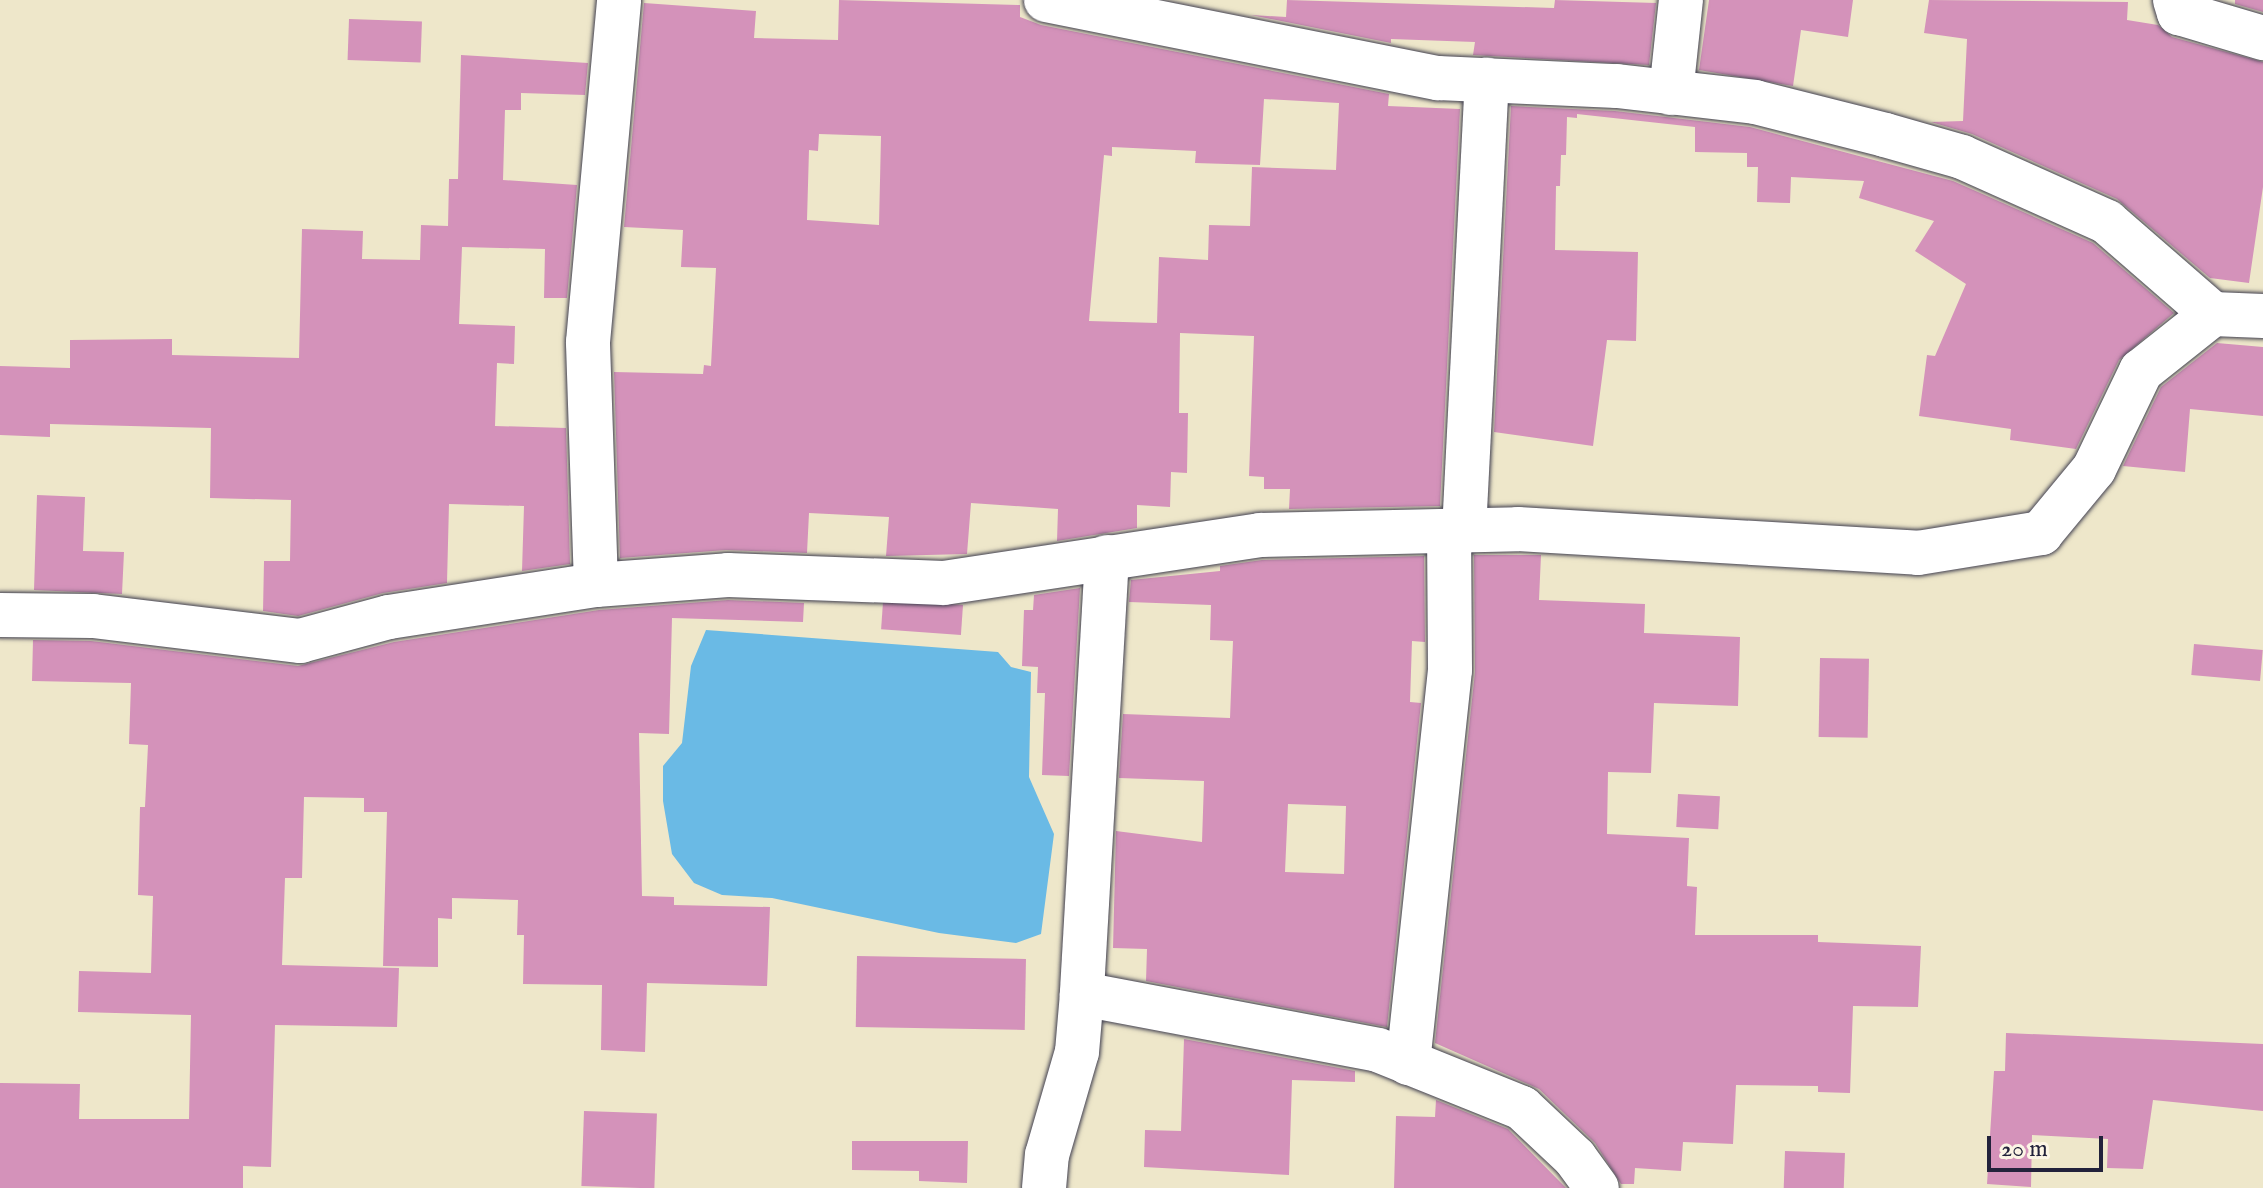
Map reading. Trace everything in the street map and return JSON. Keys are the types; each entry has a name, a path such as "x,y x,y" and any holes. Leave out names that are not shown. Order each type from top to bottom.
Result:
{"street":[{"path":"596,585 588,342 619,0"},
{"path":"1046,0 1438,78 1671,93 1755,102 1885,135 2045,191 2107,222 2213,314 2263,316"},
{"path":"1671,93 1681,0"},
{"path":"2175,0 2179,13 2263,38"},
{"path":"1408,1063 1450,670 1487,80"},
{"path":"0,615 93,616 300,641 389,617 596,585 728,575 944,583 1260,535 1518,529 1918,553 2041,533 2094,469 2141,371 2213,314"},
{"path":"1044,1188 1047,1155 1077,1052 1107,557"},
{"path":"1082,994 1378,1050 1522,1108 1575,1158 1597,1188"}],"water":[{"path":"706,630 998,652 1011,667 1031,672 1029,777 1054,834 1041,934 1016,943 939,933 772,898 722,895 694,883 672,854 663,801 663,766 682,743 691,666"}],"building":[{"path":"839,0 1020,5 1020,17 1041,25 1389,94 1388,106 1460,109 1440,506 1289,509 1290,489 1264,489 1264,477 1249,476 1254,336 1180,333 1179,413 1188,413 1187,473 1171,472 1170,507 1137,505 1137,528 1057,541 1058,509 971,503 967,554 886,556 889,517 809,513 807,553 726,550 620,558 614,372 703,374 704,365 711,366 716,268 681,267 683,230 624,227 644,3 756,11 754,38 838,40","holes":["1264,99 1339,103 1336,170 1252,167 1250,226 1209,225 1208,260 1159,257 1157,323 1089,321 1104,155 1112,156 1112,147 1196,151 1195,163 1260,165","819,134 881,136 879,225 807,220 809,150 818,151"]},
{"path":"1287,0 1554,8 1555,0 1656,3 1649,65 1473,55 1475,42 1391,39 1391,43 1251,15 1286,17"},
{"path":"1709,0 1853,0 1848,37 1801,30 1793,86 1699,70"},
{"path":"1929,0 2128,2 2127,20 2158,25 2172,37 2263,62 2263,187 2249,283 2210,278 2117,199 1972,134 1931,122 1963,121 1967,39 1924,33"},
{"path":"2235,0 2263,0 2263,12 2235,4"},
{"path":"349,19 422,22 421,63 348,60"},
{"path":"461,55 588,63 585,95 521,93 521,110 505,110 503,180 577,185 567,298 544,298 545,249 462,247 459,324 515,326 514,364 497,363 495,426 566,428 570,564 522,571 524,506 449,504 447,583 383,593 298,616 263,611 264,561 290,561 291,500 210,498 211,428 50,424 50,437 0,435 0,366 70,368 70,340 172,339 172,355 299,358 302,229 363,231 362,259 420,260 421,225 448,226 449,179 458,179"},
{"path":"1511,106 1615,111 1750,127 1953,181 2093,243 2174,313 2119,360 2076,449 2010,440 2011,429 1919,416 1927,355 1935,356 1966,284 1915,251 1934,221 1859,198 1864,181 1791,177 1790,203 1757,202 1758,167 1747,167 1747,153 1695,152 1695,127 1577,114 1577,118 1567,117 1566,155 1561,155 1560,186 1556,186 1555,250 1638,252 1636,341 1607,340 1593,446 1494,432"},
{"path":"2217,343 2263,347 2263,416 2190,409 2185,472 2123,466 2161,387"},
{"path":"37,495 85,497 83,551 124,552 122,594 34,590"},
{"path":"1474,555 1541,555 1539,600 1645,604 1644,633 1740,637 1738,706 1654,703 1651,773 1608,772 1607,834 1689,838 1687,886 1697,887 1695,935 1818,935 1818,942 1921,946 1918,1007 1853,1006 1850,1093 1818,1092 1818,1086 1736,1085 1733,1144 1683,1142 1681,1171 1635,1168 1634,1184 1621,1184 1595,1143 1539,1089 1435,1043 1475,672"},
{"path":"1424,556 1425,642 1412,641 1410,702 1421,703 1387,1027 1146,981 1147,949 1113,948 1116,831 1202,842 1204,781 1119,778 1123,714 1230,718 1233,641 1210,640 1211,605 1129,602 1131,580 1220,571 1220,566 1262,560","holes":["1288,804 1346,806 1344,874 1285,872"]},
{"path":"1080,588 1069,776 1042,775 1045,693 1037,693 1038,667 1022,666 1024,610 1033,610 1034,595"},
{"path":"883,599 963,605 961,635 881,629"},
{"path":"728,600 804,603 803,622 672,618 669,734 639,733 642,896 674,897 674,905 770,907 767,986 647,983 645,1052 601,1050 602,985 523,984 524,935 517,935 518,900 452,898 452,919 438,918 438,967 383,966 387,812 364,812 364,798 304,797 302,878 285,878 282,965 399,968 397,1027 275,1025 271,1167 243,1166 243,1188 0,1188 0,1083 80,1084 79,1119 189,1119 191,1015 78,1012 79,971 151,973 153,896 138,895 140,807 145,807 148,745 129,744 131,683 32,681 33,640 91,641 298,666 394,642 599,610"},
{"path":"2194,644 2263,650 2260,681 2191,675"},
{"path":"1820,658 1869,659 1868,738 1819,737"},
{"path":"1678,794 1720,796 1718,829 1676,827"},
{"path":"857,956 1026,959 1025,1030 856,1027"},
{"path":"2006,1033 2263,1044 2263,1111 2153,1100 2143,1169 2107,1168 2108,1139 2032,1135 2031,1187 1987,1184 1994,1071 2005,1071"},
{"path":"1184,1039 1355,1071 1355,1082 1292,1080 1289,1175 1144,1167 1145,1130 1181,1131"},
{"path":"1436,1100 1508,1129 1566,1188 1394,1188 1396,1116 1435,1117"},
{"path":"584,1111 657,1114 654,1188 581,1186"},
{"path":"852,1141 968,1141 967,1183 919,1181 919,1171 852,1170"},
{"path":"1785,1151 1845,1153 1844,1188 1784,1188"}]}
